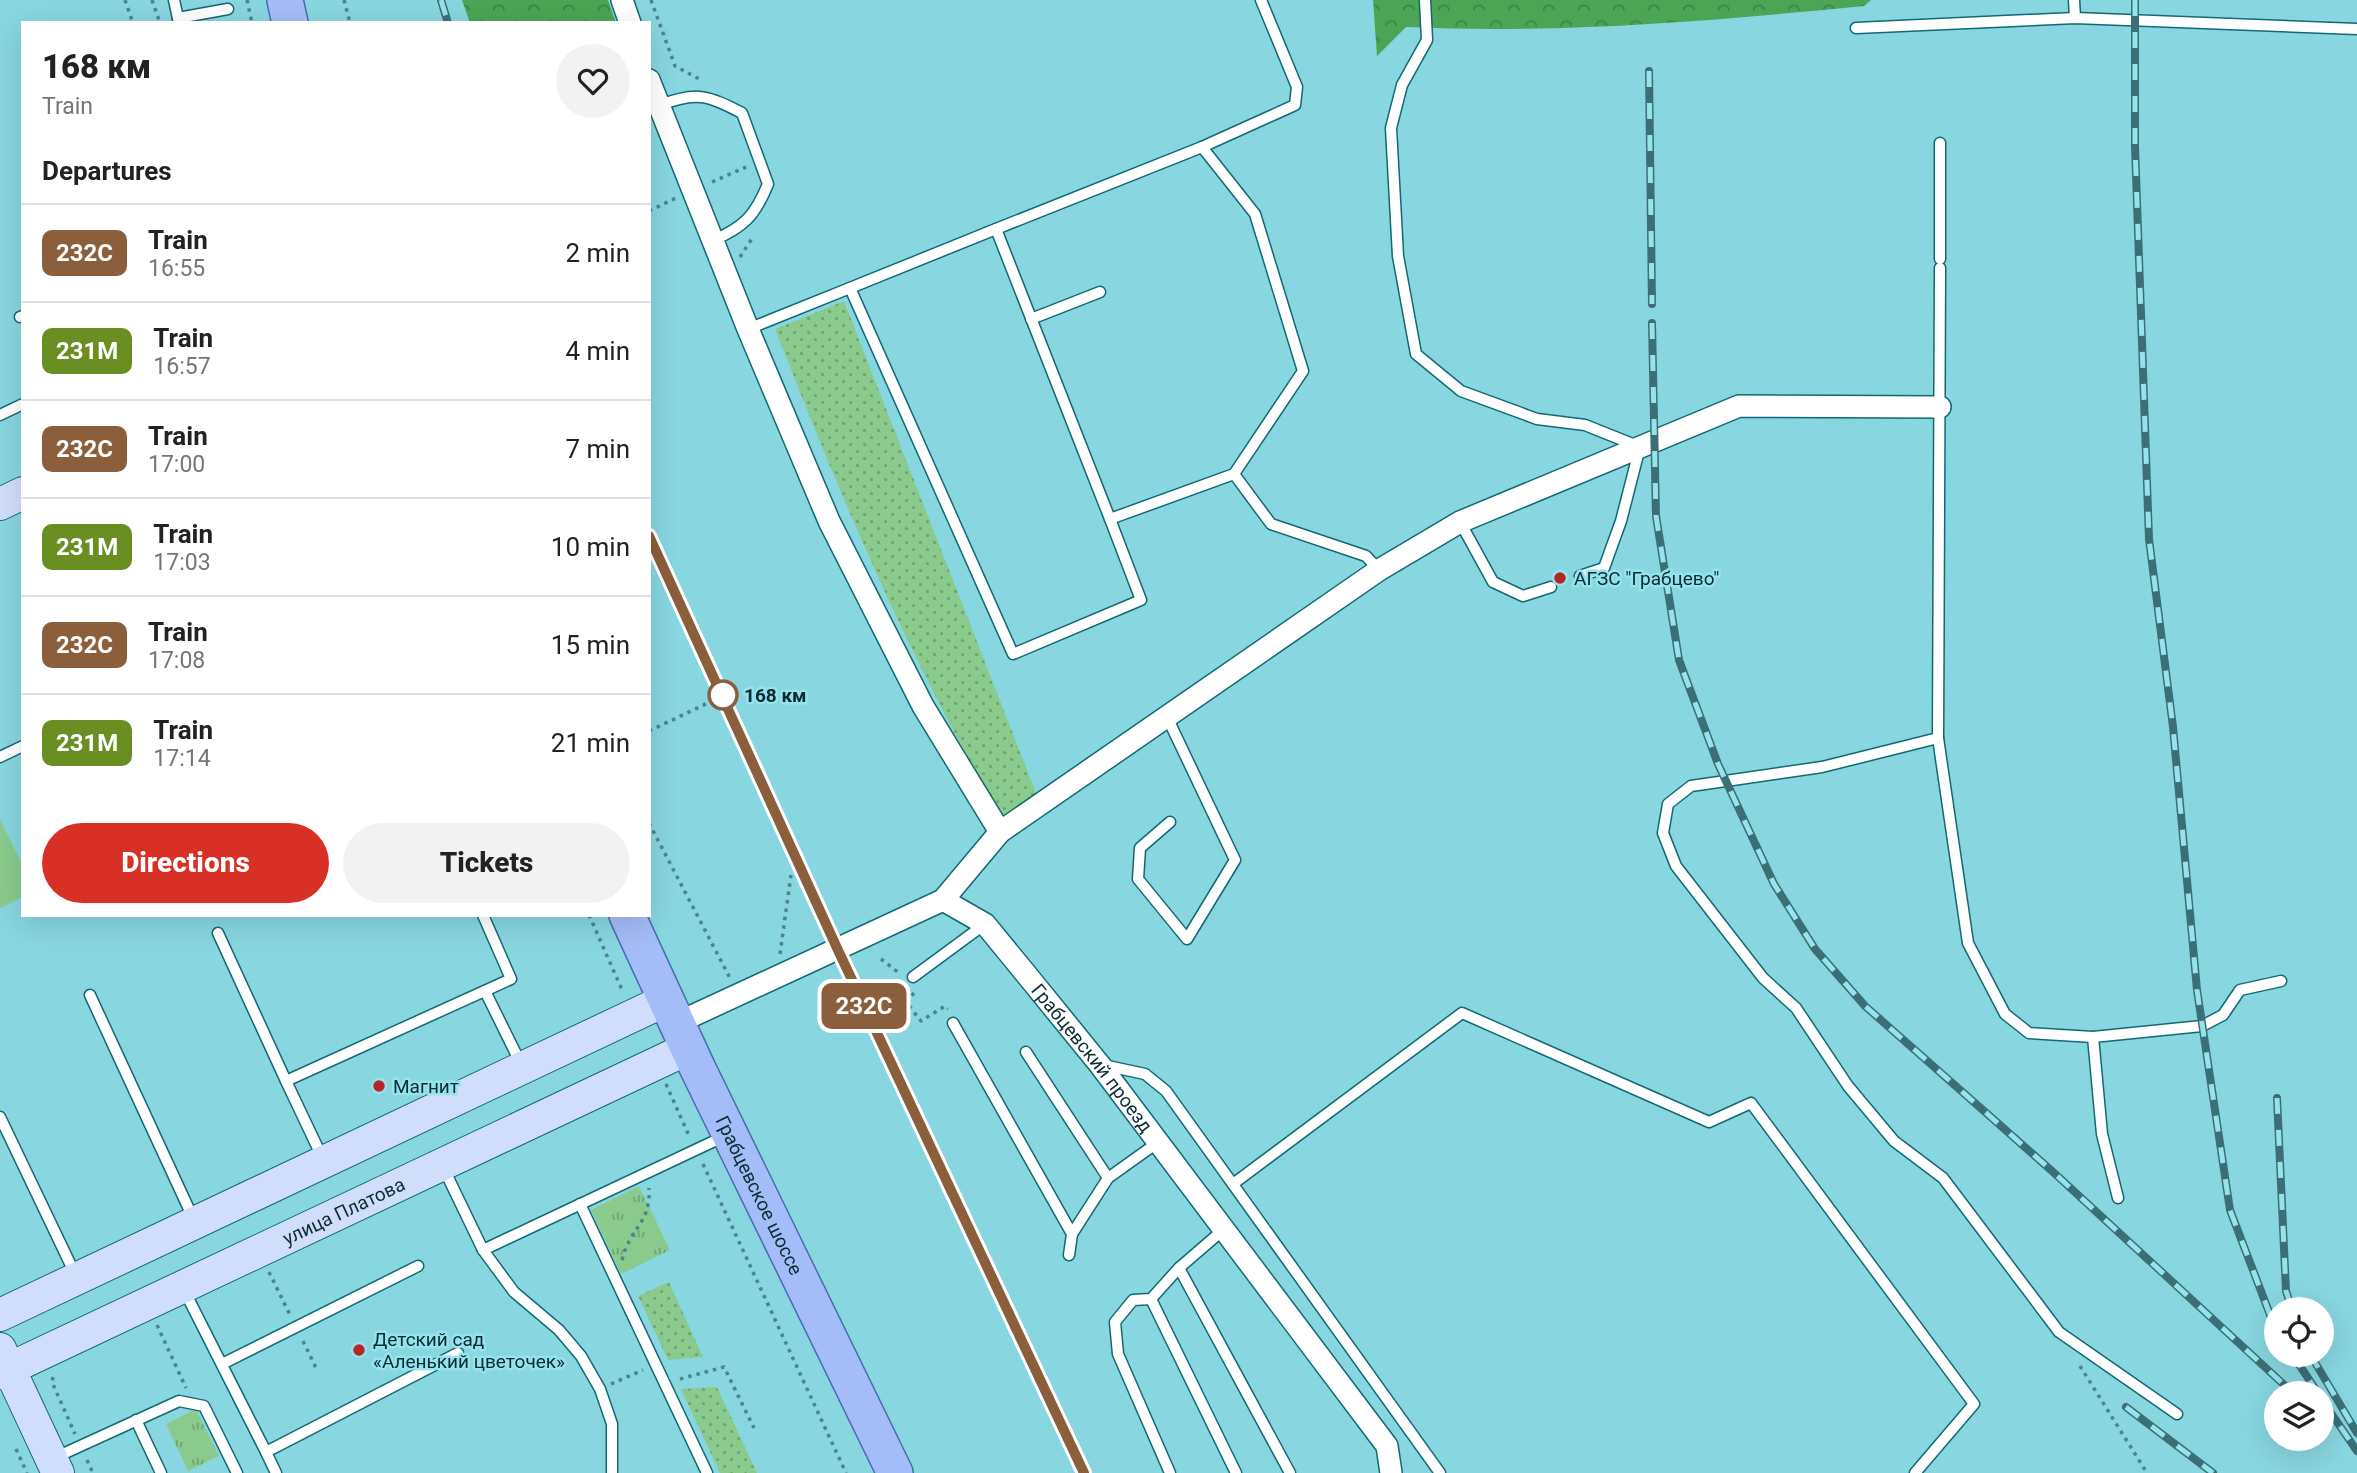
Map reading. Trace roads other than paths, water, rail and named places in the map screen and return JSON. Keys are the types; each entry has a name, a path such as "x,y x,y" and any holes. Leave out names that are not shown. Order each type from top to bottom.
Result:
{"main road":[{"path":"285,0 289,21"},
{"name":"Грабцевское шоссе","path":"628,917 682,1035 895,1473"}],"street":[{"path":"622,0 629,21"},
{"path":"651,86 748,329 841,546 923,706 1000,832"},
{"path":"0,1315 523,1068 682,1035 943,900 1000,832 1378,570 1461,522 1740,406 1940,407"},
{"path":"0,504 21,494"},
{"name":"Грабцевский проезд","path":"943,900 985,925 1100,1065 1387,1446 1391,1473"},
{"name":"улица Платова","path":"3,1364 182,1287 653,1065 682,1035"},
{"path":"3,1364 55,1466"}],"lane":[{"path":"174,0 179,20 228,9"},
{"path":"748,329 1202,147 1295,105 1297,87 1261,0"},
{"path":"1425,0 1427,40 1402,85 1391,128 1398,256 1416,354 1461,391 1537,419 1585,425 1640,447 1621,521 1604,568 1580,576"},
{"path":"2074,0 2075,18"},
{"path":"1856,28 2075,18 2357,29"},
{"path":"658,106 684,96 709,96 742,113 768,184 759,206 739,229 712,241"},
{"path":"1940,143 1938,738 1968,943 2005,1014 2029,1033 2093,1037 2202,1026 2223,1015 2240,990 2281,981"},
{"path":"1110,519 1234,474 1303,371 1255,214 1202,147"},
{"path":"850,288 1013,654 1141,600 996,229"},
{"path":"1031,319 1100,292"},
{"path":"0,415 21,405"},
{"path":"1234,474 1272,524 1366,556 1378,570"},
{"path":"1461,522 1493,582 1523,596 1551,587"},
{"path":"1167,717 1235,860 1187,939 1139,879 1140,848 1170,822"},
{"path":"1938,738 1822,766 1690,786 1668,804 1663,833 1676,866 1763,978 1796,1008 1848,1086 1894,1141 1943,1178 2059,1332 2177,1414"},
{"path":"0,757 21,747"},
{"path":"286,1081 511,979 484,917"},
{"path":"913,977 985,925"},
{"path":"218,933 324,1161"},
{"path":"485,991 523,1068"},
{"path":"90,995 195,1222"},
{"path":"1233,1184 1462,1013 1709,1122 1751,1103 1974,1404 1915,1473"},
{"path":"953,1019 1072,1234"},
{"path":"2093,1037 2102,1134 2118,1198"},
{"path":"1026,1052 1108,1178"},
{"path":"1100,1065 1146,1074 1166,1091 1440,1473"},
{"path":"0,1117 77,1278"},
{"path":"484,1250 730,1134"},
{"path":"1069,1255 1072,1234 1108,1178 1157,1143"},
{"path":"442,1165 484,1250 514,1292 559,1330 581,1356 600,1389 612,1424 612,1473"},
{"path":"580,1204 707,1473"},
{"path":"1170,1473 1118,1354 1115,1322 1133,1300 1151,1299 1179,1268 1223,1230"},
{"path":"222,1364 418,1266"},
{"path":"1179,1268 1290,1473"},
{"path":"182,1287 276,1473"},
{"path":"1151,1299 1236,1473"},
{"path":"266,1452 458,1353"},
{"path":"55,1466 136,1420 179,1401 204,1406 237,1473"},
{"path":"136,1420 161,1473"}],"railway":[{"path":"441,0 447,21"},
{"path":"2135,0 2135,146 2149,539 2173,727 2197,990 2230,1210 2264,1299"},
{"path":"1649,71 1652,304"},
{"path":"1652,323 1656,516 1679,660 1718,764 1774,884 1815,949 1865,1006 2052,1171 2280,1381"},
{"path":"651,540 837,949 1084,1473"},
{"path":"2277,1098 2288,1297"},
{"path":"2301,1367 2310,1381"},
{"path":"2318,1367 2357,1433"},
{"path":"2126,1407 2213,1473"},
{"path":"2334,1417 2357,1451"}],"train":[{"name":"232C","path":"651,540 837,948 1084,1473"}],"place":[{"name":"АГЗС \"Грабцево\"","path":"1560,578"},
{"name":"168 км","path":"723,695"},
{"name":"Магнит","path":"379,1086"},
{"name":"Детский сад «Аленький цветочек»","path":"359,1350"}]}
